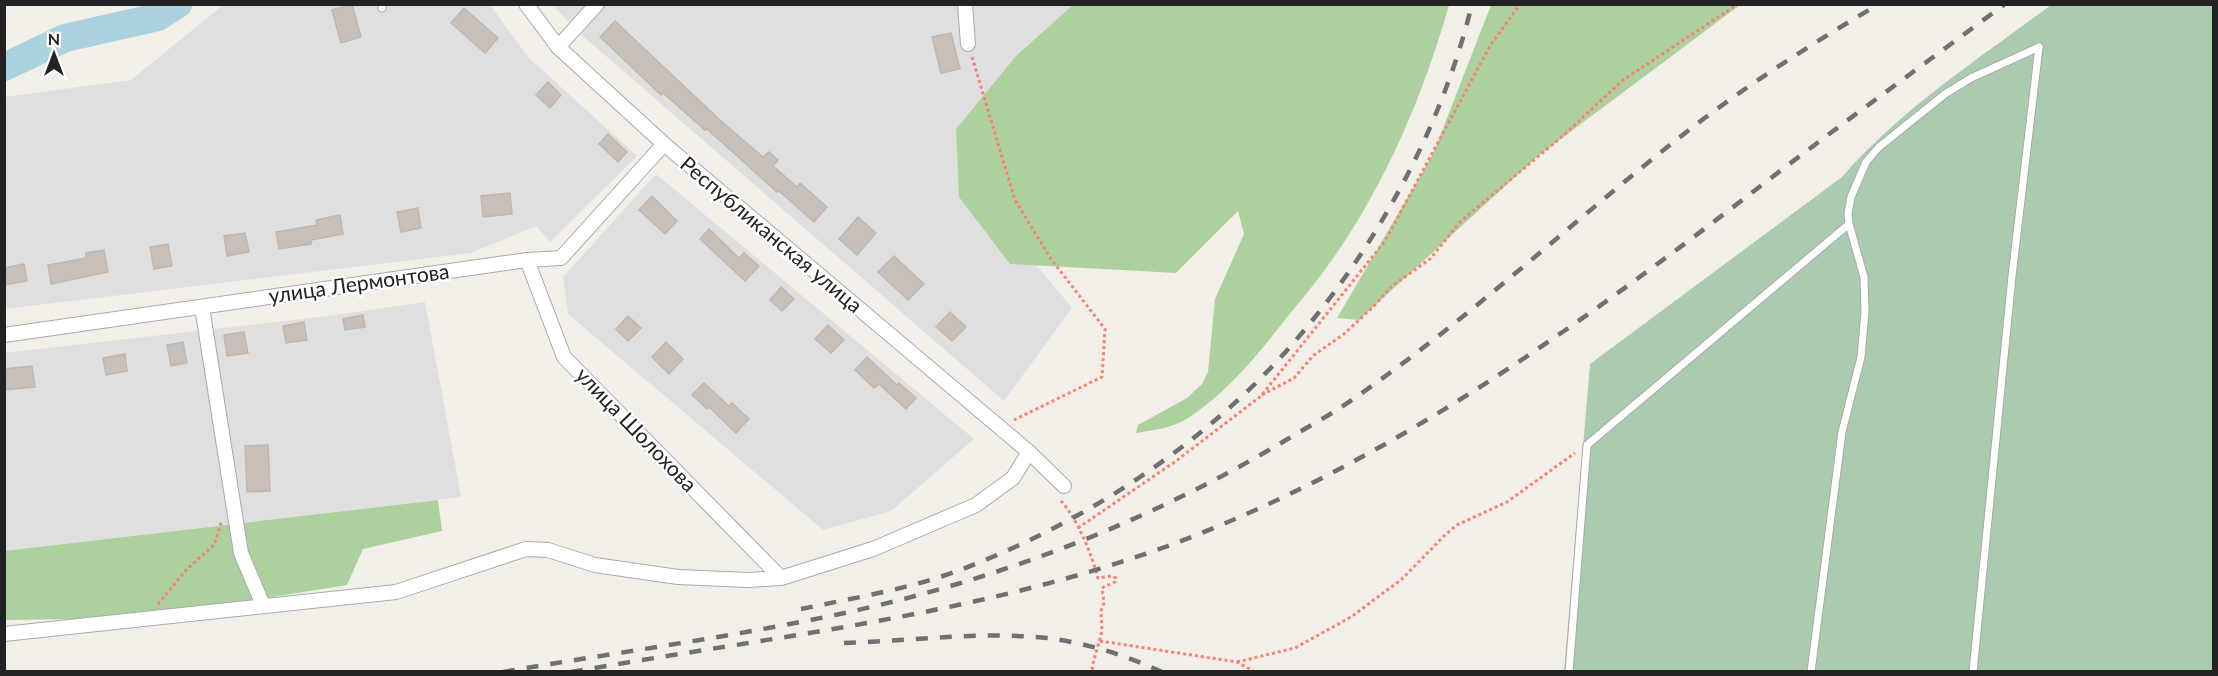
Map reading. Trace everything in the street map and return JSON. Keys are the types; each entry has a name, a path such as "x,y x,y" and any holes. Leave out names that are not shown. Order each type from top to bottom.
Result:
{"street":[{"name":"Республиканская улица","path":"526,4 558,47 664,144 1000,427 1064,486"},
{"path":"558,47 597,4"},
{"path":"965,4 968,44"},
{"name":"улица Лермонтова","path":"4,335 527,260 561,258 664,144"},
{"name":"улица Шолохова","path":"527,260 564,357 781,578"},
{"path":"202,307 241,553 263,605"},
{"path":"4,634 396,592 526,549 548,550 595,565 678,577 726,580 781,578 873,549 976,505 1013,478 1029,452"}],"lane":[{"path":"1811,672 1842,432 1861,357 1865,312 1864,277 1849,224 1851,197 1866,162 1879,147 1945,94 1971,78 2039,47 2012,276 1974,672"},
{"path":"1569,672 1587,444 1849,224"}],"path":[{"path":"1261,396 1385,241 1490,46 1520,4"},
{"path":"1078,528 1176,461 1261,396 1294,378 1314,355 1344,334 1392,286 1430,259 1461,220 1565,134 1623,80 1738,4"},
{"path":"968,44 1015,200 1051,259 1105,329 1102,376 1000,427"},
{"path":"1237,662 1295,648 1351,617 1402,579 1457,525 1507,502 1587,444"},
{"path":"1061,500 1078,528 1098,578 1112,576 1116,578 1115,582 1102,588 1104,603 1101,611 1102,631 1093,672"},
{"path":"144,618 187,569 214,545 221,523"},
{"path":"1100,641 1237,662 1255,672"}],"shaded area":[{"path":"223,5 490,5 529,58 637,156 550,242 536,226 471,253 5,309 4,97 131,80"},
{"path":"553,5 1118,5 962,175 1072,308 1004,401 578,32"},
{"path":"656,174 974,439 891,511 823,530 568,314 563,277"},
{"path":"425,302 461,497 5,551 4,353 328,316"}],"green space":[{"path":"1074,4 1449,5 1426,76 1397,146 1363,212 1343,244 1263,348 1228,386 1188,418 1156,430 1136,433 1138,425 1187,398 1202,384 1208,372 1215,299 1244,234 1238,211 1176,273 1010,264 959,197 956,129 1016,56"},
{"path":"1491,5 1740,5 1538,156 1359,320 1337,318 1433,154"},
{"path":"2051,5 2213,5 2213,671 1564,672 1590,364 1842,177 1865,152 1915,107"},
{"path":"438,500 442,531 363,549 347,585 144,618 5,620 4,551"}],"building":[{"path":"352,4 361,37 341,43 332,10"},
{"path":"464,8 498,38 485,53 451,23"},
{"path":"615,21 721,121 763,157 769,152 778,160 773,166 797,187 800,183 827,207 814,222 707,129 705,130 663,93 661,95 600,37"},
{"path":"951,33 960,69 941,73 932,37"},
{"path":"548,82 561,95 550,108 536,95"},
{"path":"608,134 627,152 618,162 599,144"},
{"path":"510,193 512,214 483,217 481,196"},
{"path":"652,196 677,221 665,234 639,210"},
{"path":"418,208 421,228 401,232 397,212"},
{"path":"340,215 343,234 311,240 311,244 279,249 276,232 317,225 316,220"},
{"path":"858,217 876,233 857,255 839,239"},
{"path":"709,229 739,258 744,253 759,266 745,281 700,239"},
{"path":"245,233 249,252 227,256 224,236"},
{"path":"168,244 172,266 154,269 150,247"},
{"path":"104,250 108,272 51,284 48,265 86,258 86,253"},
{"path":"894,256 924,284 908,300 878,272"},
{"path":"24,264 27,281 4,285 4,268"},
{"path":"781,287 794,299 782,311 770,300"},
{"path":"950,312 966,327 952,341 936,327"},
{"path":"363,315 365,327 345,330 343,319"},
{"path":"628,316 641,328 628,341 616,329"},
{"path":"304,322 307,340 286,343 283,326"},
{"path":"828,325 844,340 831,353 815,339"},
{"path":"244,332 248,353 227,356 224,335"},
{"path":"183,342 187,363 171,366 167,345"},
{"path":"666,342 683,359 669,374 652,357"},
{"path":"125,354 127,371 106,375 103,358"},
{"path":"867,357 897,385 899,383 916,398 906,409 879,384 874,388 855,370"},
{"path":"32,366 35,387 4,390 4,369"},
{"path":"704,383 729,406 732,403 749,419 736,433 709,407 707,409 692,395"},
{"path":"268,445 270,491 247,492 245,446"}],"waterway":[{"path":"4,67 65,38 158,17 178,4"}],"railway":[{"path":"801,609 941,577 1042,534 1121,490 1195,437 1229,408 1298,338 1332,296 1363,251 1417,156 1458,55 1472,4"},
{"path":"503,672 752,631 894,601 1010,567 1068,546 1179,498 1327,416 1387,375 1478,304 1702,120 1833,31 1879,4"},
{"path":"571,672 871,622 1020,591 1093,571 1165,547 1248,514 1328,475 1482,386 1629,285 2005,4"},
{"path":"844,643 971,636 1047,638 1106,650 1162,672"}]}
